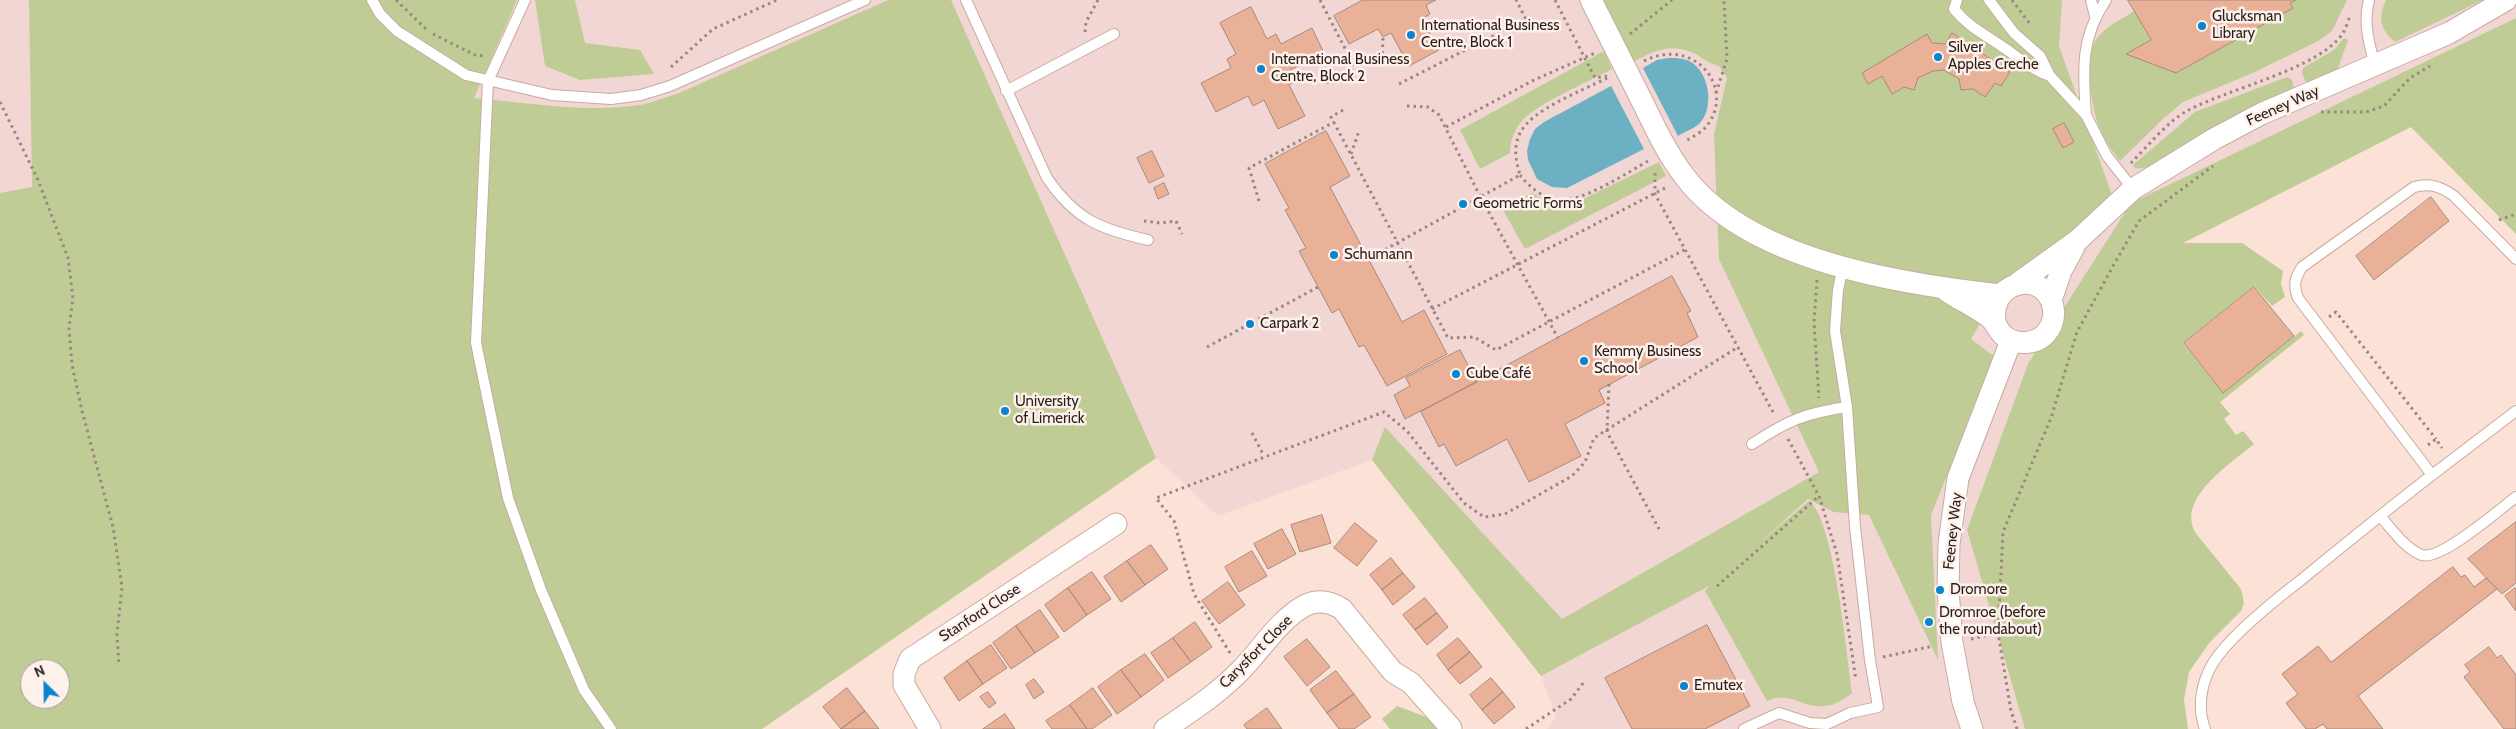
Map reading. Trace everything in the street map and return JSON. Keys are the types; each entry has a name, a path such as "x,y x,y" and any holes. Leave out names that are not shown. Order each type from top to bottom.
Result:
{"street":[{"path":"1591,0 1620,72 1668,152 1686,177 1716,208 1744,229 1768,241 1843,266 1942,288 2000,295"},
{"name":"Feeney Way","path":"2051,300 2066,258 2078,240 2126,182 2261,114 2449,33 2506,0"},
{"name":"Feeney Way","path":"2018,284 2078,240"},
{"path":"1942,288 1989,317 2002,334 2011,341 2025,343 2039,339 2048,331 2053,320 2051,300 2039,287 2018,284 2000,295 1994,307 1996,324"},
{"name":"Feeney Way","path":"1972,729 1964,702 1952,642 1948,590 1949,544 1958,478 2011,341"},
{"name":"Stanford Close","path":"930,729 904,685 904,674 910,659 1116,524"},
{"name":"Carysfort Close","path":"1165,729 1199,706 1241,671 1281,625 1307,604 1331,602 1342,609 1393,672 1411,683 1451,728"}],"lane":[{"path":"372,0 380,14 397,31 466,75 552,95 611,99 641,94 670,86 865,0"},
{"path":"525,0 488,81 476,343 508,498 541,590 584,690 611,729"},
{"path":"966,0 1047,178 1060,198 1073,210 1094,224 1117,233 1148,240"},
{"path":"1957,0 1954,9 1967,24 2002,45 2033,70 2050,76"},
{"path":"1989,0 2014,33 2040,56 2050,76 2086,115 2107,156 2126,182"},
{"path":"2091,0 2095,16"},
{"path":"2086,115 2084,54 2095,16 2106,0"},
{"path":"2369,0 2366,12 2366,33 2375,66"},
{"path":"1006,91 1114,34"},
{"path":"2432,475 2298,298 2294,288 2295,278 2302,267 2320,252 2414,187 2425,184 2444,189 2454,196 2516,259"},
{"path":"1744,729 1779,713 1826,726 1861,711 1878,707 1870,660 1855,527 1847,407 1835,331 1838,290 1843,266"},
{"path":"1752,444 1780,426 1815,412 1847,407"},
{"path":"2205,729 2201,694 2208,673 2218,656 2272,603 2516,410"},
{"path":"2380,516 2411,549 2424,556 2437,554 2450,546 2516,497"}],"path":[{"path":"396,0 429,32 475,55 499,57"},
{"path":"667,70 686,56 713,30 777,0"},
{"path":"1084,50 1086,22 1098,0"},
{"path":"1320,0 1355,68"},
{"path":"1399,84 1526,19 1516,0"},
{"path":"1555,0 1595,78 1620,72"},
{"path":"1624,39 1672,0"},
{"path":"1681,144 1704,129 1711,119 1716,93 1727,59 1724,0"},
{"path":"2126,182 2184,112 2208,100 2293,68 2329,47 2343,34 2351,14"},
{"path":"1382,60 1383,37"},
{"path":"1446,127 1534,80 1597,52"},
{"path":"1656,157 1594,190 1573,198 1559,200 1536,191 1520,175 1516,162 1516,146 1520,134 1529,120 1620,72 1666,53 1685,55 1700,63 1707,71 1716,93"},
{"path":"2313,112 2366,112 2384,106 2410,78 2435,63"},
{"path":"1294,77 1333,83"},
{"path":"0,102 38,180 68,258 73,298 69,328 72,365 82,411 114,527 122,587 117,634 119,666"},
{"path":"1407,106 1428,107 1439,115 1481,198 1558,338"},
{"path":"1342,110 1331,116 1396,244 1448,338 1474,337 1496,350 1686,249"},
{"path":"1259,201 1249,168 1334,122"},
{"path":"1350,155 1359,131"},
{"path":"2018,729 2011,711 1998,633 2003,532 2051,418 2077,332 2139,221 2218,163"},
{"path":"1656,166 1655,194 1780,426 1820,496 1837,554 1861,711"},
{"path":"1368,259 1520,175"},
{"path":"1432,309 1686,177"},
{"path":"1138,221 1160,223 1176,221 1182,234"},
{"path":"1817,402 1820,397 1814,322 1816,284 1822,259"},
{"path":"1207,347 1318,287"},
{"path":"1241,671 1194,594 1174,521 1156,498 1384,412 1407,431 1464,503 1484,516 1505,514 1572,476 1585,462 1594,438 1607,432 1738,347"},
{"path":"1609,384 1607,432 1659,529"},
{"path":"1252,433 1264,456"},
{"path":"1718,586 1820,496"},
{"path":"1526,729 1571,699 1584,682"}],"shaded area":[{"name":"University of Limerick","path":"0,0 2516,0 2516,18 2131,203 1967,530 2025,729 1547,729 1556,717 1541,676 1372,460 1218,516 1156,458 670,729 0,729"}],"green space":[{"path":"29,0 517,0 474,98 578,108 599,108 640,105 677,94 888,0 951,0 1156,458 762,729 0,729 0,193 32,187"},
{"path":"535,0 575,0 585,43 640,50 654,74 580,80 545,66"},
{"path":"1602,0 2062,0 2059,46 2113,198 2092,220 2005,280 1971,339 1995,357 1931,515 1938,660 1869,515 1834,512 1808,499 1758,544 1809,501 1818,513 1826,533 1838,590 1852,693 1838,702 1826,706 1815,706 1788,698 1767,701 1705,591 1709,586 1541,676 1372,460 1385,427 1562,619 1819,472 1719,259 1714,134 1727,78 1719,66 1683,49 1661,50 1633,62"},
{"path":"2296,0 2347,0 2332,31 2318,41 2255,72 2183,102 2120,161 2100,129 2095,115 2091,92 2090,67 2093,46 2097,38 2105,30 2135,11 2151,40 2127,54 2176,73 2292,8 2290,3"},
{"path":"2386,0 2483,0 2395,42 2383,28 2381,18"},
{"path":"2516,18 2516,234 2411,127 2183,243 2242,243 2283,271 2281,284 2285,297 2272,306 2254,286 2183,343 2223,393 2301,331 2304,335 2220,402 2230,414 2224,419 2236,435 2243,431 2254,444 2207,484 2192,510 2192,523 2198,536 2241,589 2244,603 2241,611 2210,642 2189,672 2184,700 2188,729 2025,729 1967,530 2028,364 2131,203"},
{"path":"2344,38 2348,40 2337,71 2307,85 2302,73 2303,68 2334,50"},
{"path":"1604,51 1612,69 1551,100 1529,114 1519,124 1515,132 1510,153 1480,169 1460,130"},
{"path":"2287,77 2292,80 2295,92 2204,132 2152,166 2135,168 2133,165 2195,112"},
{"path":"1659,162 1666,176 1525,249 1503,210 1532,193 1550,203 1575,203"},
{"path":"1397,706 1429,718 1446,729 1390,729 1382,719"}],"water":[{"path":"1668,58 1685,59 1694,64 1704,77 1707,85 1708,102 1704,118 1697,126 1678,136 1643,68 1657,60"},
{"path":"1611,86 1644,149 1567,188 1552,187 1537,179 1528,160 1527,151 1535,129 1544,122"}],"building":[{"name":"International Business Centre, Block 1","path":"1363,0 1436,0 1426,5 1430,14 1422,19 1439,50 1409,66 1391,33 1383,37 1378,29 1349,44 1334,16"},
{"name":"Glucksman Library","path":"2128,0 2296,0 2290,3 2293,8 2176,73 2126,54 2151,40"},
{"name":"International Business Centre, Block 2","path":"1251,7 1267,39 1276,34 1281,44 1312,28 1324,53 1290,70 1296,81 1289,85 1305,116 1278,129 1264,100 1253,106 1248,96 1216,112 1201,83 1231,68 1227,59 1236,54 1220,23"},
{"name":"Silver Apples Creche","path":"1952,33 2010,72 2001,86 1995,83 1985,97 1973,89 1961,90 1959,79 1944,70 1933,71 1918,78 1914,90 1904,87 1892,94 1882,76 1868,84 1862,73 1927,34 1932,43 1945,44"},
{"path":"2064,123 2074,142 2063,148 2053,129"},
{"name":"Schumann","path":"1326,131 1350,176 1330,187 1402,322 1424,310 1447,354 1387,386 1364,345 1359,347 1339,309 1332,313 1299,251 1306,248 1285,210 1289,208 1265,164"},
{"path":"1152,151 1164,176 1149,183 1137,158"},
{"path":"1164,183 1169,194 1158,199 1154,188"},
{"path":"2431,197 2449,221 2374,280 2356,256"},
{"name":"Kemmy Business School","path":"1672,276 1691,311 1687,313 1698,337 1599,390 1605,403 1565,424 1581,456 1529,482 1507,439 1456,466 1444,444 1439,447 1421,412"},
{"path":"2254,287 2294,336 2223,393 2184,343"},
{"path":"1460,350 1477,382 1405,419 1394,395 1410,386 1406,378"},
{"path":"1322,515 1331,543 1300,552 1291,525"},
{"path":"2516,522 2516,583 2502,594 2468,559"},
{"path":"1355,523 1377,541 1357,566 1334,548"},
{"path":"1282,529 1296,554 1268,569 1254,544"},
{"path":"1151,545 1168,569 1145,585 1127,561"},
{"path":"1252,551 1267,576 1239,592 1225,567"},
{"path":"1391,558 1403,573 1382,590 1370,575"},
{"path":"1127,561 1145,585 1121,602 1104,577"},
{"path":"2453,567 2461,577 2465,575 2474,587 2486,578 2497,589 2358,696 2383,729 2327,729 2323,724 2315,729 2306,729 2286,703 2298,694 2282,674 2318,646 2331,662"},
{"path":"1092,572 1111,599 1087,615 1068,588"},
{"path":"1403,573 1415,587 1393,605 1382,590"},
{"path":"1228,582 1245,605 1219,624 1202,601"},
{"path":"1068,588 1087,615 1064,632 1045,605"},
{"path":"2515,588 2516,590 2516,611 2505,596"},
{"path":"1425,598 1437,613 1415,630 1403,615"},
{"path":"1040,610 1059,637 1035,653 1016,626"},
{"path":"1437,613 1448,627 1427,645 1415,630"},
{"path":"1195,622 1212,647 1191,662 1173,638"},
{"path":"1707,625 1750,706 1705,729 1632,729 1605,678"},
{"path":"1016,626 1035,653 1011,669 993,643"},
{"path":"1173,638 1191,662 1168,678 1151,653"},
{"path":"1458,638 1470,652 1448,670 1437,655"},
{"path":"1307,639 1330,667 1307,686 1284,657"},
{"path":"991,645 1007,668 983,684 967,661"},
{"path":"2489,647 2497,658 2501,655 2516,675 2516,729 2504,729 2464,677 2470,672 2465,665"},
{"path":"1470,652 1482,667 1460,684 1448,670"},
{"path":"1145,654 1164,680 1141,697 1121,670"},
{"path":"967,661 983,684 959,701 944,678"},
{"path":"1121,670 1141,697 1117,714 1098,687"},
{"path":"1336,671 1354,694 1327,713 1310,690"},
{"path":"1491,678 1503,692 1482,710 1470,695"},
{"path":"1034,679 1044,692 1034,699 1026,685"},
{"path":"847,688 865,711 841,729 823,707"},
{"path":"1093,688 1112,715 1092,729 1087,729 1070,705"},
{"path":"988,692 996,703 989,708 980,697"},
{"path":"1503,692 1515,707 1494,724 1482,710"},
{"path":"1354,694 1371,717 1354,729 1339,729 1327,713"},
{"path":"1070,705 1087,729 1052,729 1046,721"},
{"path":"1267,708 1282,729 1247,729 1244,725"},
{"path":"865,711 879,729 841,729"},
{"path":"1005,714 1015,729 983,729"}],"place":[{"name":"Glucksman Library","path":"2202,26"},
{"name":"International Business Centre, Block 1","path":"1411,35"},
{"name":"Silver Apples Creche","path":"1938,57"},
{"name":"International Business Centre, Block 2","path":"1261,69"},
{"name":"Geometric Forms","path":"1463,204"},
{"name":"Schumann","path":"1334,255"},
{"name":"Carpark 2","path":"1250,324"},
{"name":"Kemmy Business School","path":"1584,361"},
{"name":"Cube Café","path":"1456,374"},
{"name":"University of Limerick","path":"1005,411"},
{"name":"Dromore","path":"1940,590"},
{"name":"Dromroe (before the roundabout)","path":"1929,622"},
{"name":"Emutex","path":"1684,686"}]}
